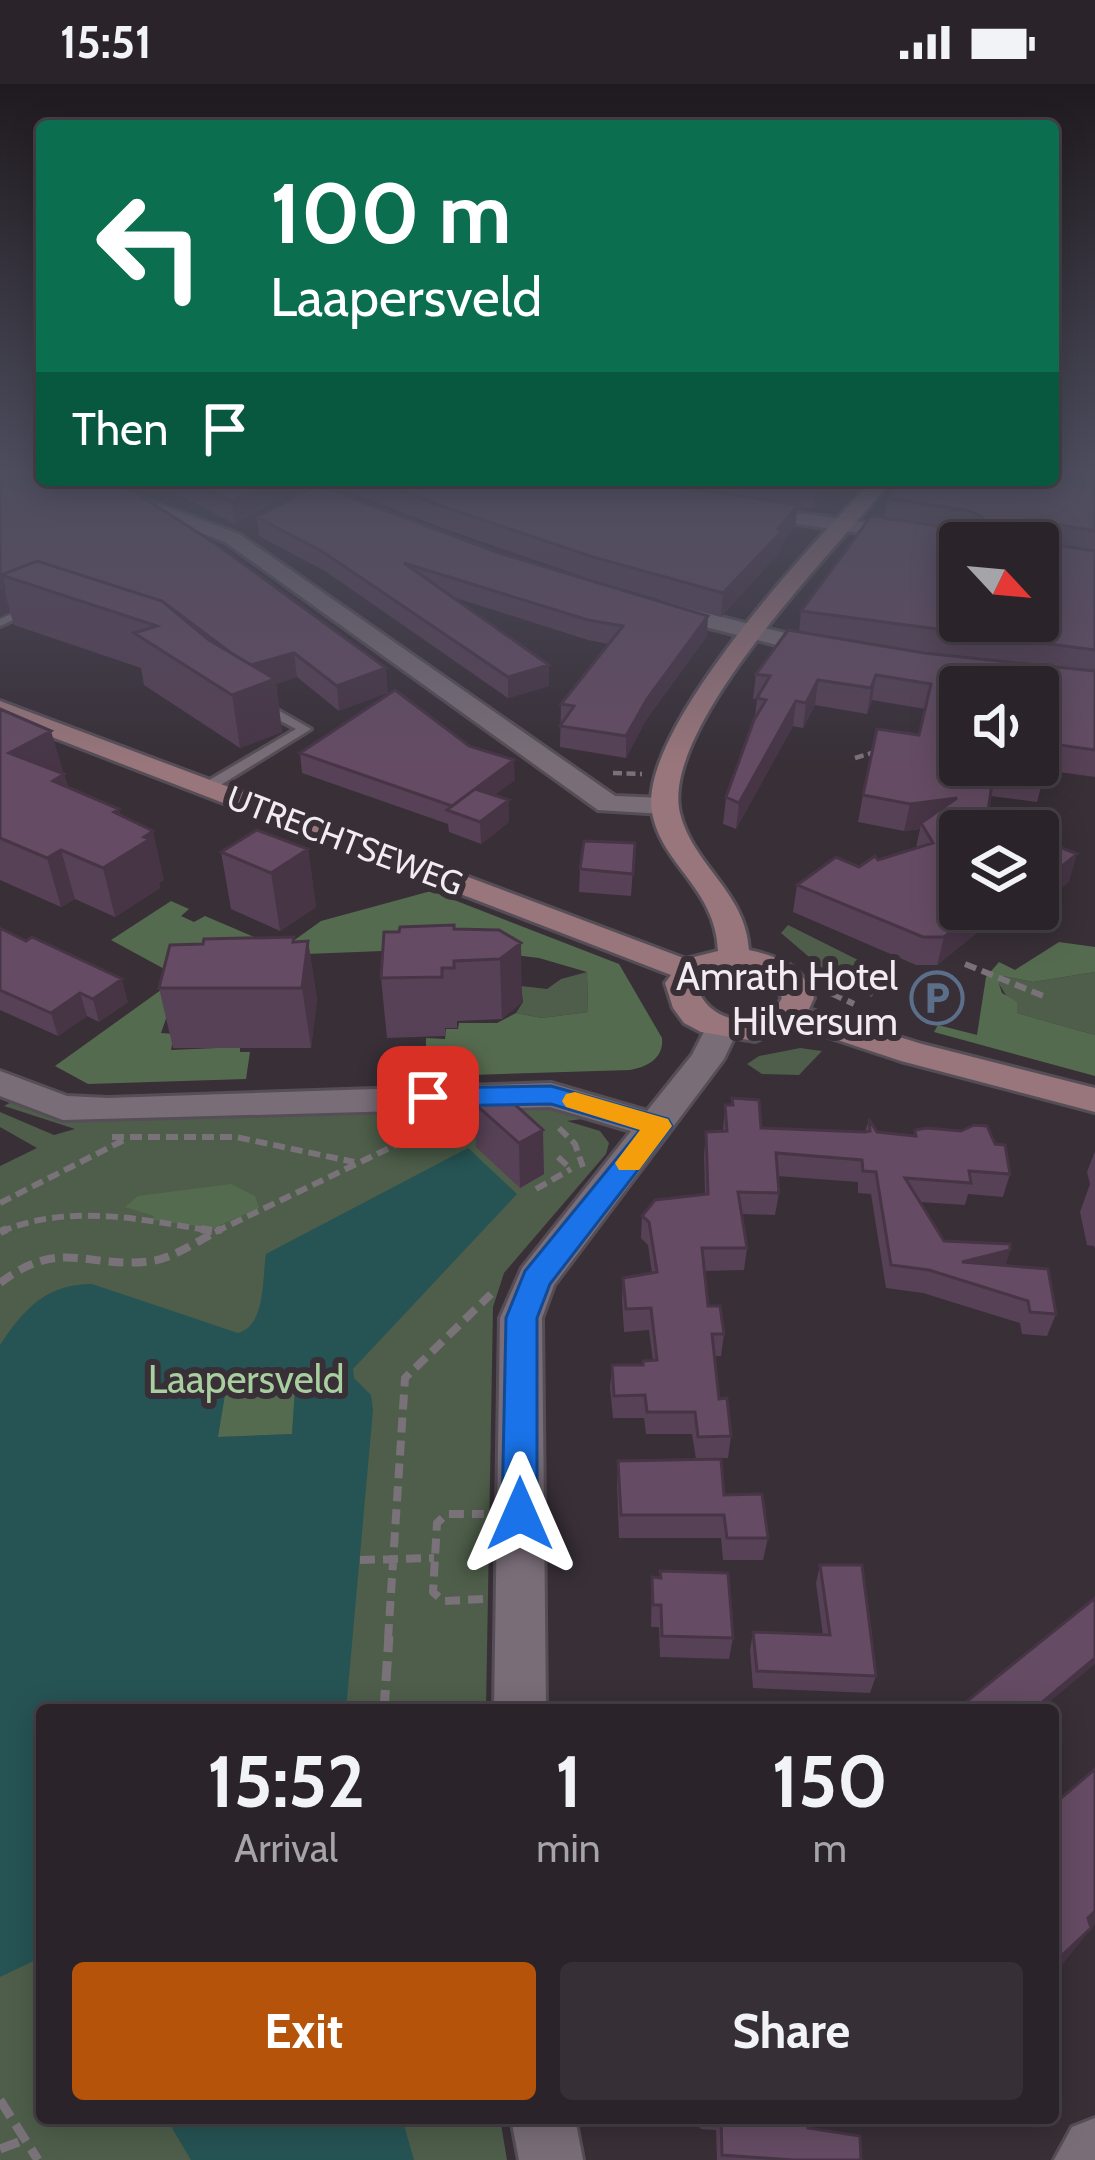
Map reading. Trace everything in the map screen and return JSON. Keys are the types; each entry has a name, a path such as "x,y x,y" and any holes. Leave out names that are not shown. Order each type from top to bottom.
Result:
{"main road":[{"path":"734,957 730,920 679,844 664,806 664,783 683,735 752,634 802,573"},
{"name":"UTRECHTSEWEG","path":"0,708 689,971"},
{"path":"734,957 766,963 788,976 798,998 791,1014 762,1028 722,1027 694,1015 684,1004 681,983 689,971 707,961 734,957"},
{"path":"791,1014 913,1053 1095,1100"}],"street":[{"path":"308,573 608,804 664,806"},
{"path":"629,599 752,634 853,655"},
{"path":"520,1704 521,1318 536,1279 658,1126 707,1059 722,1027"},
{"path":"0,1083 63,1108 108,1110 551,1095 658,1126"},
{"path":"544,2124 551,2160"},
{"path":"1086,2160 1095,2150"}],"lane":[{"path":"0,622 48,601"},
{"path":"206,788 305,729 245,697"}],"path":[{"path":"855,758 872,750 895,753"},
{"path":"965,964 1046,997"},
{"path":"0,1282 45,1256 155,1261 452,1119"},
{"path":"550,1122 574,1144 588,1183 558,1157"},
{"path":"0,1204 128,1138 231,1136 274,1144 303,1156 355,1162"},
{"path":"536,1189 571,1169"},
{"path":"0,1232 43,1216 70,1213 216,1232"},
{"path":"384,1704 405,1378 495,1290"},
{"path":"493,1598 443,1601 433,1592 437,1523 447,1514 494,1514"},
{"path":"360,1560 434,1558"},
{"path":"0,2100 38,2160"},
{"path":"0,2150 27,2139"}],"green space":[{"path":"788,925 892,977 871,997 829,974 781,933"},
{"path":"587,972 588,1012 542,1018 516,1013 523,1002 521,986 547,989 561,979"},
{"path":"1095,972 1095,1035 1017,1013 999,984 1003,976 1033,982"},
{"path":"800,1048 822,1051 799,1075 762,1074 747,1064 759,1056"},
{"name":"Laapersveld","path":"13,1101 49,1117 83,1121 537,1106 590,1118 567,1121 600,1131 609,1143 606,1154 504,1273 493,1307 486,1704 36,1704 36,2124 501,2124 507,2160 0,2160 0,1166 37,1148 0,1127 0,1112 54,1135 75,1129 4,1106"}],"shaded area":[{"path":"431,891 619,964 662,1038 658,1056 630,1070 472,1075 465,1071 463,1075 421,1077 418,1066 426,1038 445,1039 446,1029 458,1029 459,1023 497,1023 516,1013 542,1018 588,1012 587,972 539,958 459,948 255,956 175,993 161,1033 174,1034 171,1050 240,1047 240,1052 250,1052 246,1079 88,1084 55,1066 179,977 111,940 171,901 189,909 181,916 194,922 205,916 282,949 321,921"},
{"path":"1059,942 1095,947 1095,972 1033,982 1003,976 999,984 1002,993 1017,1002 1017,1013 1095,1035 1095,1076 934,1032 938,1025 977,1035 986,977 999,962 1015,970"},
{"path":"468,1148 517,1194 353,1369 354,1378 371,1395 373,1410 347,1704 36,1704 36,1960 0,1977 0,1345 38,1301 62,1288 92,1284 238,1333 254,1321 266,1254","holes":["227,1383 295,1388 292,1434 218,1437"]},
{"path":"231,1184 255,1196 259,1208 213,1228 153,1220 154,1216 125,1207 138,1196"},
{"path":"226,1383 295,1388 292,1434 217,1437"},
{"path":"170,2124 404,2124 414,2160 191,2160"}],"building":[{"path":"74,573 256,573 386,668 337,686 294,653 251,665 162,601"},
{"path":"74,573 162,601 209,640 275,679 232,695 134,633 157,626 1,575"},
{"path":"354,573 418,573 549,665 508,677"},
{"path":"436,573 565,573 708,616 626,736 560,726 574,706 561,704 623,626 588,620"},
{"path":"650,573 742,573 723,593"},
{"path":"829,573 939,573 939,629 801,611"},
{"path":"1059,573 1095,573 1095,650 1035,642 1059,642"},
{"path":"788,630 924,653 1048,666 939,666 939,786 992,786 988,810 940,810 957,798 910,804 863,795 877,729 919,735 931,684 876,675 871,688 818,680 806,703 796,701 739,803 726,797 766,700 757,698 770,676 756,674"},
{"path":"1059,667 1095,671 1095,750 1059,745"},
{"path":"395,690 469,746 514,760 452,806 300,753"},
{"path":"0,709 51,731 9,753 64,774 53,781 119,809 114,812 153,831 144,837 150,839 103,868 61,850 47,858 0,838"},
{"path":"475,789 509,800 480,822 447,810"},
{"path":"939,810 939,930 953,930 944,937 923,937 797,885 836,857 859,867 875,856 878,860 933,843 921,823"},
{"path":"257,830 308,849 271,873 221,852"},
{"path":"584,841 635,843 633,874 580,869"},
{"path":"1059,847 1077,854 1059,869"},
{"path":"454,925 454,929 499,930 521,943 500,959 454,961 454,968 442,968 442,977 381,978 384,932"},
{"path":"0,928 26,941 32,937 122,979 93,999 80,993 51,1013 0,990"},
{"path":"294,937 293,942 308,941 302,988 159,988 170,945 203,944 204,939"},
{"path":"499,1090 543,1130 519,1143 474,1103"},
{"path":"732,1098 759,1100 761,1128 865,1132 870,1131 869,1119 877,1132 916,1136 915,1130 927,1128 961,1131 987,1126 995,1144 1005,1145 1010,1174 969,1171 971,1183 905,1178 944,1241 1010,1244 1010,1250 962,1262 1048,1269 1056,1314 1030,1312 1028,1301 929,1270 891,1265 876,1172 863,1171 862,1160 776,1153 779,1193 738,1192 747,1248 702,1248 708,1306 720,1306 724,1334 712,1334 719,1399 727,1398 731,1436 698,1437 695,1412 647,1412 645,1395 614,1396 612,1365 657,1360 651,1308 626,1309 623,1278 657,1272 649,1222 642,1216 655,1200 708,1194 706,1132 727,1131 725,1105 733,1105"},
{"path":"721,1459 724,1495 762,1494 768,1538 727,1538 724,1515 621,1515 618,1461"},
{"path":"820,1565 862,1565 876,1676 757,1671 753,1632 830,1635"},
{"path":"660,1571 728,1573 733,1638 662,1636 661,1605 653,1605 652,1577 661,1578"},
{"path":"1095,1598 1095,1658 1040,1704 963,1704"},
{"path":"1095,1769 1095,1911 1088,1918 1091,1928 1059,1958 1059,1800"},
{"path":"721,2124 808,2124 808,2128 860,2136 861,2160 722,2155"}],"slow traffic":[{"path":"575,1101 658,1126 629,1163"}],"place":[{"name":"Amrath Hotel Hilversum","path":"937,998"}],"route":[{"path":"428,1097 551,1095 658,1126 536,1279 521,1318 520,1514"}]}
